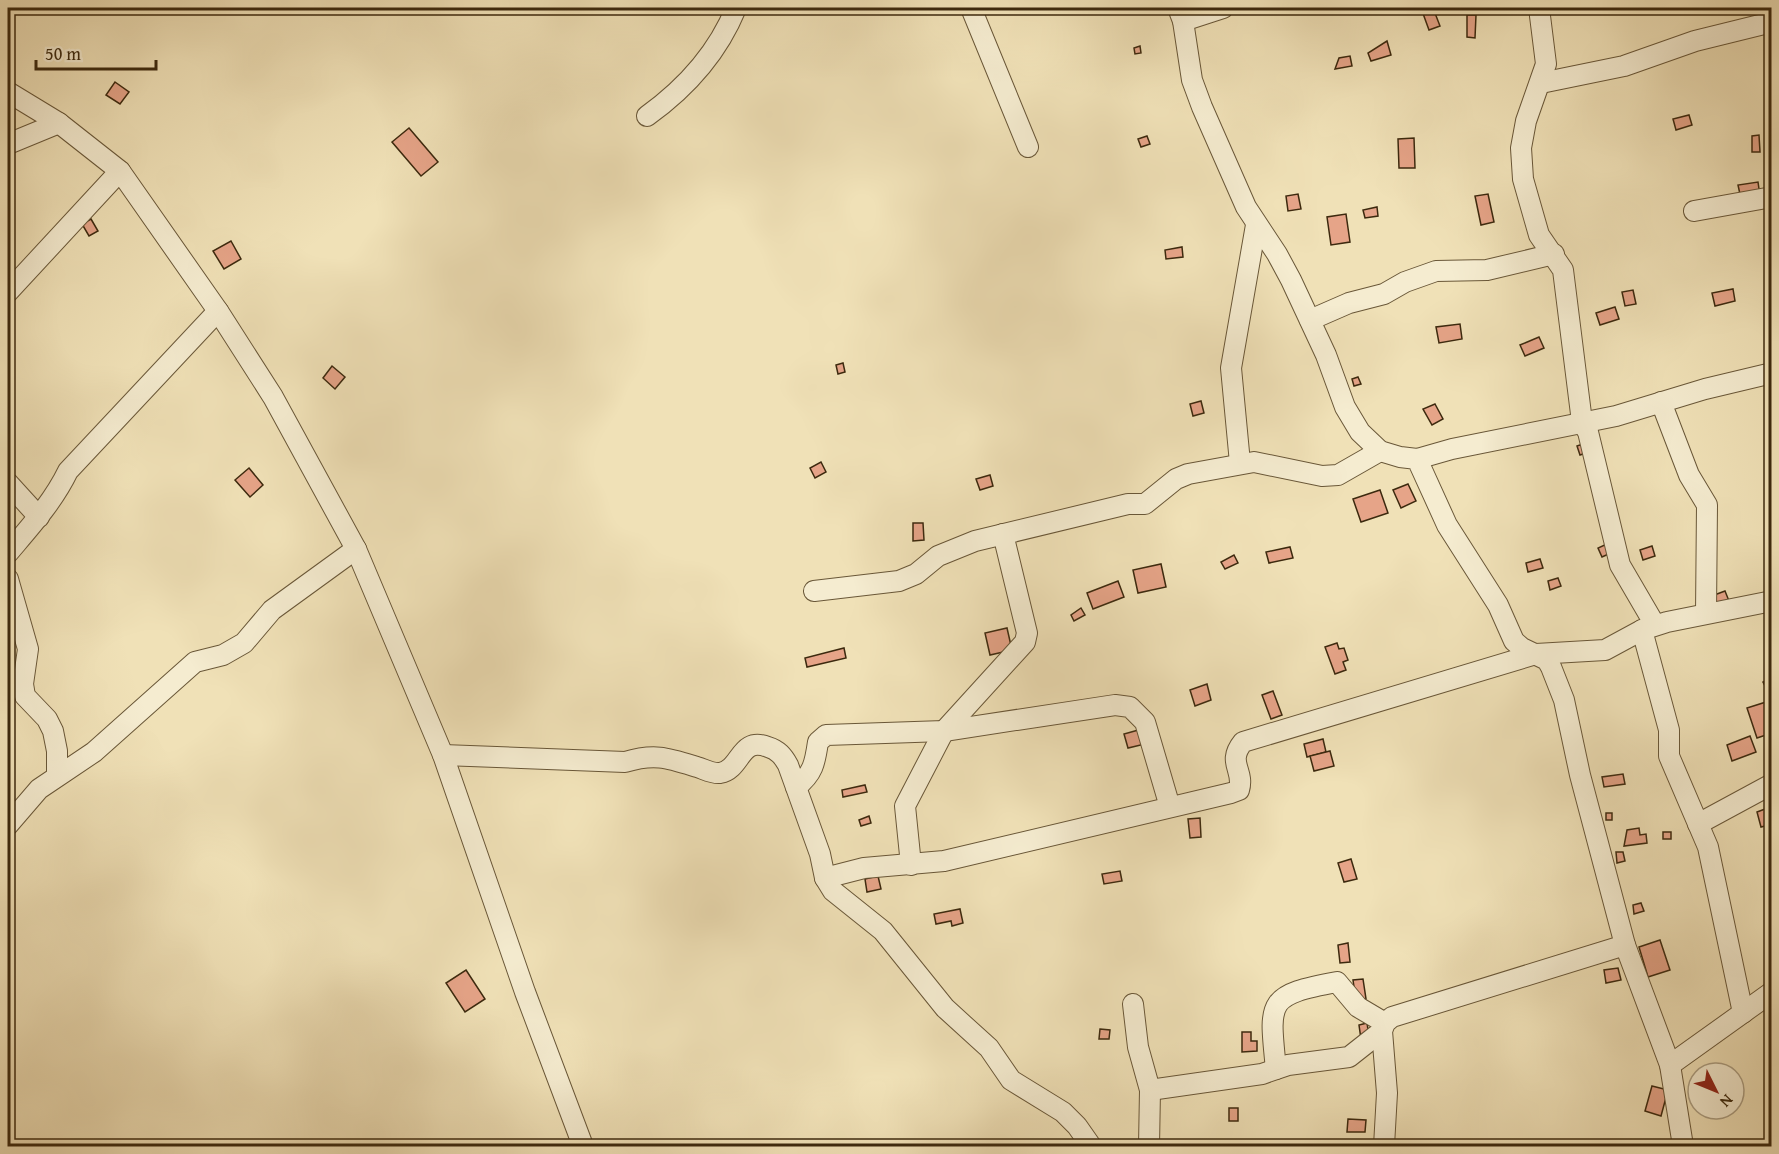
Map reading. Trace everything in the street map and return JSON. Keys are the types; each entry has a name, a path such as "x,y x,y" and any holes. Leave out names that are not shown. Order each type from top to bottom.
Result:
{"street":[{"path":"647,116 670,100 714,51 736,8"},
{"path":"971,8 1028,147"},
{"path":"1223,8 1180,14 1192,80 1198,98 1256,225 1277,254 1310,320 1345,407 1360,432 1380,451 1417,459 1452,448 1582,423 1772,373"},
{"path":"1539,8 1546,64 1526,121 1521,148 1523,179 1539,235 1563,270 1582,423 1588,432 1620,565 1648,628 1669,730 1670,756 1707,847 1743,1013"},
{"path":"1541,83 1623,66 1695,41 1772,22"},
{"path":"8,92 59,123 120,171 218,311 273,397 356,549 443,754 525,992 583,1146"},
{"path":"8,144 59,123"},
{"path":"8,292 120,171"},
{"path":"1694,211 1772,197"},
{"path":"1240,463 1231,368 1256,225"},
{"path":"1310,320 1349,303 1384,294 1404,282 1436,271 1487,270 1554,254"},
{"path":"8,553 39,517 60,488 68,471 218,311"},
{"path":"1660,402 1689,475 1707,505 1706,613"},
{"path":"814,591 899,581 916,574 938,556 975,541 1128,504 1144,504 1176,479 1240,463 1254,462 1322,476 1338,475 1380,451"},
{"path":"1417,459 1447,525 1498,605 1514,641 1522,648 1547,660 1564,700 1580,775 1624,945 1670,1065 1683,1146"},
{"path":"8,483 39,517"},
{"path":"911,865 905,807 944,731 1025,642 1028,633 1003,534"},
{"path":"8,825 32,796 57,776 94,753 195,662 223,655 244,643 272,610 356,549"},
{"path":"8,579 28,649 22,684 25,696 47,719 52,731 57,751 57,776"},
{"path":"825,878 864,868 944,861 1239,790 1241,783 1234,761 1235,751 1243,742 1536,654 1605,650 1648,628 1706,613 1772,601"},
{"path":"796,787 810,776 815,766 818,742 826,735 944,731 1115,705 1130,707 1145,722 1170,807"},
{"path":"443,754 625,762 649,755 667,757 714,773 728,769 749,745 757,743 783,755 796,787 825,878 843,900 883,931 945,1008 989,1048 1011,1080 1063,1112 1077,1126 1091,1146"},
{"path":"1698,824 1772,784"},
{"path":"1150,1090 1262,1074 1288,1065 1349,1058 1392,1017 1624,945"},
{"path":"1276,1069 1271,1022 1275,1005 1285,995 1297,989 1337,982 1358,1007 1384,1027 1387,1093 1384,1146"},
{"path":"1670,1065 1772,992"},
{"path":"1133,1004 1138,1047 1150,1090 1149,1146"}],"building":[{"path":"1421,8 1433,8 1440,26 1429,30"},
{"path":"1467,15 1476,15 1475,38 1467,37"},
{"path":"1387,41 1391,55 1371,61 1368,53"},
{"path":"1140,46 1141,53 1135,54 1134,48"},
{"path":"1350,56 1352,66 1335,69 1339,58"},
{"path":"115,82 129,92 120,104 106,95"},
{"path":"1689,115 1692,125 1676,130 1673,119"},
{"path":"409,128 438,162 421,176 392,142"},
{"path":"1759,135 1760,152 1752,152 1752,136"},
{"path":"1147,136 1150,144 1141,147 1138,139"},
{"path":"1414,138 1415,168 1399,168 1398,139"},
{"path":"1758,182 1760,196 1741,199 1738,185"},
{"path":"1298,194 1301,209 1288,211 1286,196"},
{"path":"1488,194 1494,222 1481,225 1475,196"},
{"path":"1377,207 1378,216 1365,218 1363,210"},
{"path":"1346,214 1350,242 1331,245 1327,217"},
{"path":"91,219 98,231 89,236 82,224"},
{"path":"231,241 241,259 224,269 213,251"},
{"path":"1182,247 1183,257 1166,259 1165,250"},
{"path":"1733,289 1735,301 1715,306 1712,293"},
{"path":"1633,290 1636,304 1625,306 1622,292"},
{"path":"1615,307 1619,319 1600,325 1596,313"},
{"path":"1460,324 1462,339 1439,343 1436,327"},
{"path":"1539,337 1544,348 1525,356 1520,345"},
{"path":"843,363 845,372 838,374 836,365"},
{"path":"332,366 345,377 335,389 323,378"},
{"path":"1358,377 1361,384 1354,386 1352,379"},
{"path":"1201,401 1204,413 1193,416 1190,404"},
{"path":"1435,404 1443,419 1432,425 1423,409"},
{"path":"1586,443 1589,452 1580,455 1577,446"},
{"path":"821,462 826,472 815,478 810,468"},
{"path":"249,468 263,485 250,497 235,480"},
{"path":"990,475 993,486 980,490 976,479"},
{"path":"1408,484 1416,501 1401,508 1393,490"},
{"path":"1380,490 1388,513 1361,522 1353,499"},
{"path":"913,523 923,523 924,540 913,541"},
{"path":"1609,543 1613,552 1602,557 1598,548"},
{"path":"1652,546 1655,556 1643,560 1640,550"},
{"path":"1290,547 1293,558 1269,563 1266,552"},
{"path":"1234,555 1238,563 1225,569 1221,562"},
{"path":"1540,559 1543,568 1528,572 1526,563"},
{"path":"1161,564 1166,587 1138,593 1133,570"},
{"path":"1558,578 1561,586 1550,590 1548,581"},
{"path":"1118,581 1124,597 1093,609 1087,593"},
{"path":"1725,591 1729,601 1712,607 1709,597"},
{"path":"1081,608 1085,615 1074,621 1071,615"},
{"path":"1007,628 1012,650 990,655 985,633"},
{"path":"1337,643 1339,649 1344,648 1348,660 1343,662 1346,670 1335,674 1325,647"},
{"path":"844,648 846,658 807,667 805,658"},
{"path":"1772,677 1772,687 1767,690 1763,682"},
{"path":"1207,684 1211,700 1195,706 1190,690"},
{"path":"1273,691 1282,715 1271,719 1262,695"},
{"path":"1766,702 1772,717 1772,733 1757,738 1747,708"},
{"path":"1142,729 1145,744 1128,748 1124,734"},
{"path":"1750,736 1756,752 1732,761 1727,745"},
{"path":"1323,739 1326,752 1307,757 1304,744"},
{"path":"1330,751 1334,766 1314,771 1310,756"},
{"path":"1623,774 1625,784 1604,787 1602,777"},
{"path":"865,785 867,792 843,797 842,790"},
{"path":"1765,809 1769,825 1761,827 1757,812"},
{"path":"1606,813 1612,813 1612,820 1606,820"},
{"path":"869,816 871,823 861,826 859,820"},
{"path":"1200,818 1201,837 1190,838 1188,819"},
{"path":"1639,828 1640,835 1646,834 1647,843 1624,846 1627,830"},
{"path":"1663,832 1671,832 1671,839 1663,839"},
{"path":"1616,852 1623,852 1625,861 1617,863"},
{"path":"1351,859 1357,879 1344,882 1338,863"},
{"path":"1120,871 1122,881 1104,884 1102,874"},
{"path":"878,876 881,889 867,892 865,879"},
{"path":"1641,903 1644,911 1634,914 1633,905"},
{"path":"960,909 963,923 952,926 951,921 936,924 934,914"},
{"path":"1660,940 1670,970 1648,977 1639,947"},
{"path":"1348,943 1350,962 1340,963 1338,945"},
{"path":"1618,968 1621,980 1606,983 1604,970"},
{"path":"466,970 485,999 465,1012 446,983"},
{"path":"1363,979 1366,999 1356,1001 1353,980"},
{"path":"1367,1023 1369,1037 1361,1039 1359,1025"},
{"path":"1100,1029 1110,1030 1109,1039 1099,1039"},
{"path":"1242,1032 1251,1032 1251,1041 1257,1041 1257,1051 1242,1052"},
{"path":"1652,1086 1668,1090 1661,1116 1645,1111"},
{"path":"1229,1108 1238,1108 1238,1121 1229,1121"},
{"path":"1348,1119 1366,1120 1365,1132 1347,1132"}]}
